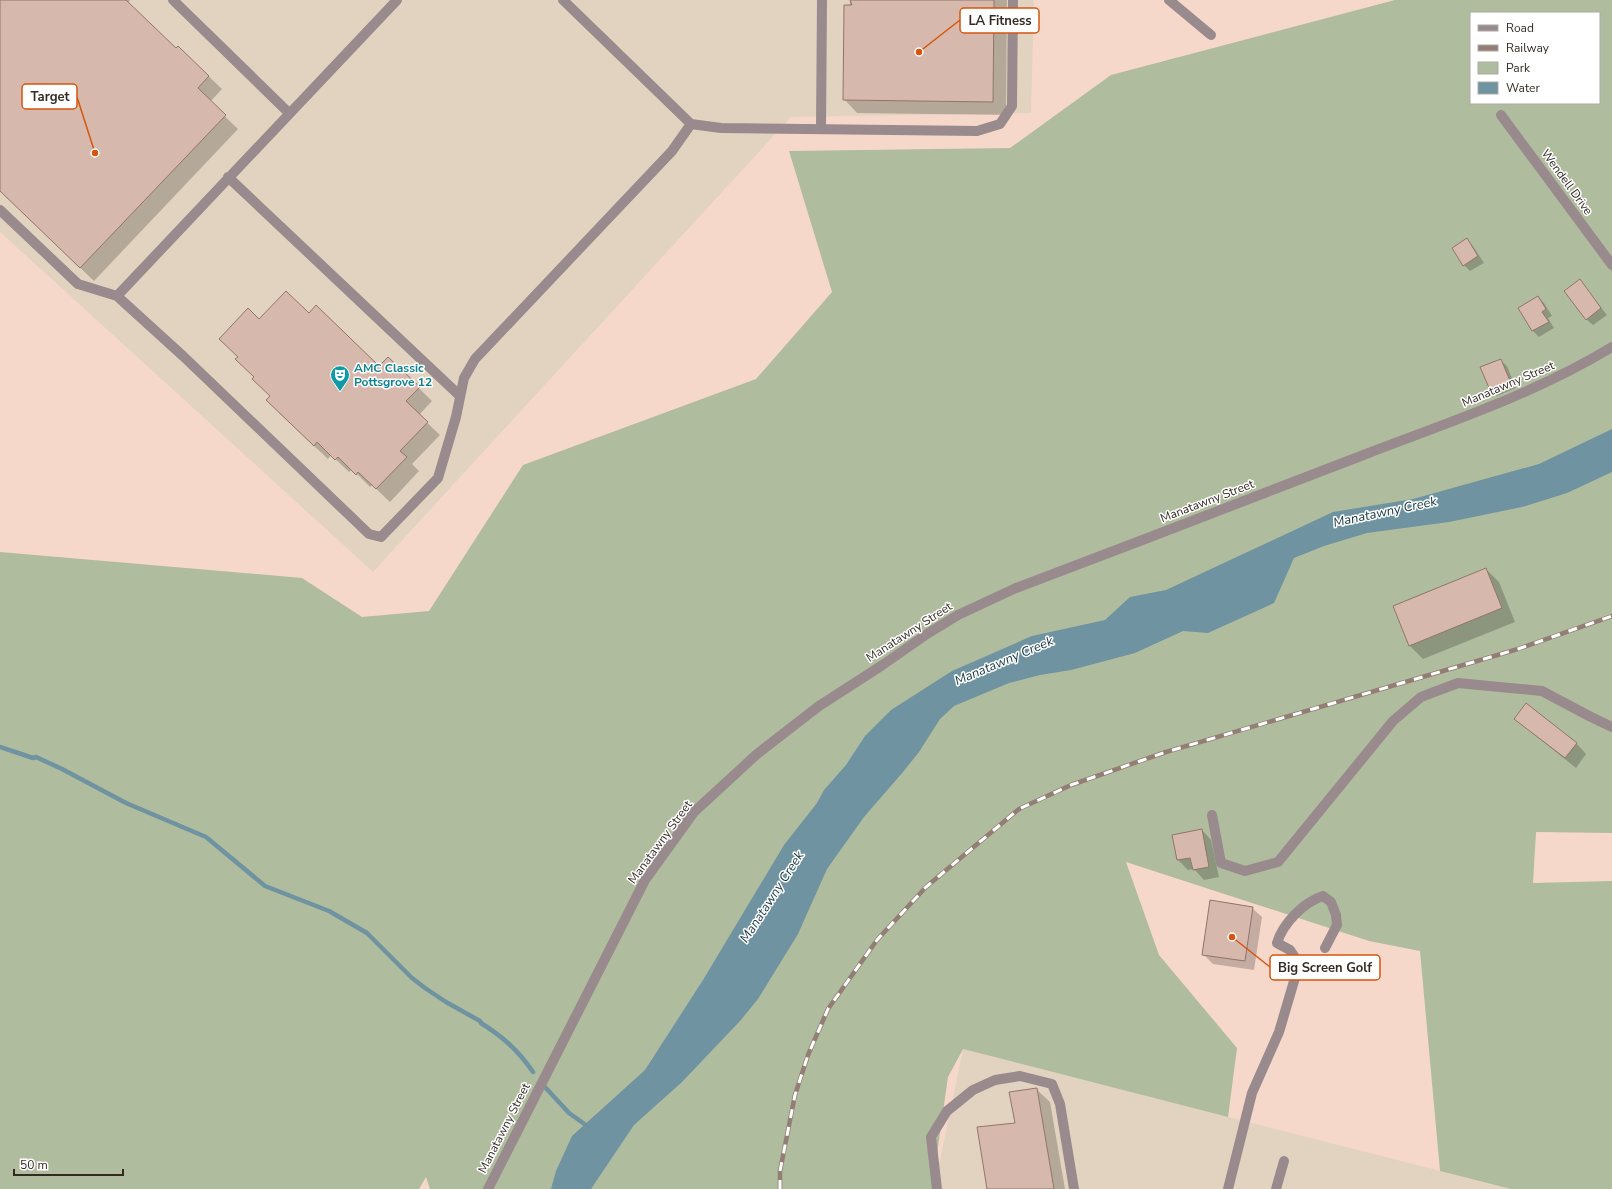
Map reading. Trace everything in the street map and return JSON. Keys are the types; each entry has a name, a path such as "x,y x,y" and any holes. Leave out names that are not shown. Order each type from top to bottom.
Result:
{"street":[{"path":"173,0 289,114"},
{"path":"117,296 397,0"},
{"path":"563,0 691,124 721,128 977,131 1000,124 1012,106 1013,0"},
{"path":"821,128 822,0"},
{"path":"1169,0 1211,35"},
{"name":"Wendell Drive","path":"1501,115 1612,266"},
{"path":"0,210 78,284 117,296 183,356 369,534 381,537 438,478 456,417 464,378 475,359 672,151 691,124"},
{"path":"228,178 460,396"},
{"name":"Manatawny Street","path":"488,1189 645,880 694,812 757,754 819,706 958,615 1016,588 1466,416 1583,365 1612,347"},
{"path":"1212,815 1221,863 1245,871 1278,862 1393,721 1421,697 1458,683 1542,691 1591,718 1612,727"},
{"path":"1228,1189 1252,1093 1279,1032 1297,971 1294,956 1290,950 1277,943 1286,924 1314,899 1323,896 1331,902 1336,916 1337,925 1325,948"},
{"path":"937,1189 930,1137 947,1111 973,1090 995,1080 1020,1076 1052,1084 1060,1104 1074,1189"},
{"path":"1276,1189 1284,1161"}],"shaded area":[{"path":"0,0 1034,0 1031,113 791,117 373,572 0,232"},
{"path":"963,1049 1511,1189 934,1189"}],"green space":[{"path":"1395,0 1612,0 1612,833 1536,832 1533,883 1612,881 1612,1189 1511,1189 1440,1171 1420,951 1369,941 1126,862 1159,955 1237,1048 1228,1117 963,1049 948,1077 932,1189 430,1189 426,1177 419,1189 0,1189 0,552 302,578 362,617 429,611 523,465 756,379 832,292 789,151 1010,148 1111,75"}],"water":[{"name":"Manatawny Creek","path":"1612,429 1612,472 1567,493 1522,507 1449,522 1367,533 1324,546 1294,558 1274,603 1208,633 1183,631 1135,653 1071,670 1040,675 1009,683 954,706 940,719 919,752 864,817 827,869 798,934 758,999 740,1021 682,1082 634,1125 591,1189 551,1189 556,1171 572,1136 645,1070 703,980 784,845 817,803 824,790 846,765 865,736 891,710 952,671 1032,636 1105,620 1130,597 1166,590 1333,512 1413,499 1539,464"}],"building":[{"path":"0,0 126,0 176,48 178,46 209,76 198,88 226,115 80,268 0,191"},
{"path":"850,0 994,0 993,102 843,100 844,5 852,5"},
{"path":"1467,238 1478,256 1463,266 1452,248"},
{"path":"1580,279 1601,308 1586,320 1564,291"},
{"name":"AMC Classic Pottsgrove 12","path":"286,291 309,313 316,305 379,366 388,357 420,387 406,401 428,422 400,451 407,457 376,489 358,472 356,475 338,457 335,460 317,442 314,446 266,400 270,396 252,379 254,377 235,359 238,357 219,339 248,308 259,319"},
{"path":"1538,296 1546,309 1542,312 1549,322 1532,331 1518,308"},
{"path":"1501,359 1510,381 1490,390 1480,367"},
{"path":"1486,568 1502,608 1409,646 1393,606"},
{"path":"1526,703 1577,743 1565,758 1514,719"},
{"path":"1202,829 1209,867 1193,870 1190,858 1177,860 1172,835"},
{"path":"1210,900 1253,907 1245,961 1202,955"},
{"path":"1037,1088 1054,1189 987,1189 977,1127 1015,1123 1009,1092"}],"waterway":[{"path":"0,747 33,758 36,757 126,803 206,837 265,886 329,911 367,933 412,978 446,1002 480,1021 496,1033 522,1057 533,1072"},
{"path":"544,1086 569,1113 590,1128"}],"railway":[{"path":"780,1189 780,1171 795,1095 808,1055 828,1009 877,940 926,887 1019,809 1071,785 1166,752 1518,649 1612,616"}],"place":[{"name":"LA Fitness","path":"919,52"},
{"name":"Target","path":"95,153"},
{"name":"AMC Classic Pottsgrove 12","path":"340,392"},
{"name":"Big Screen Golf","path":"1232,937"}]}
